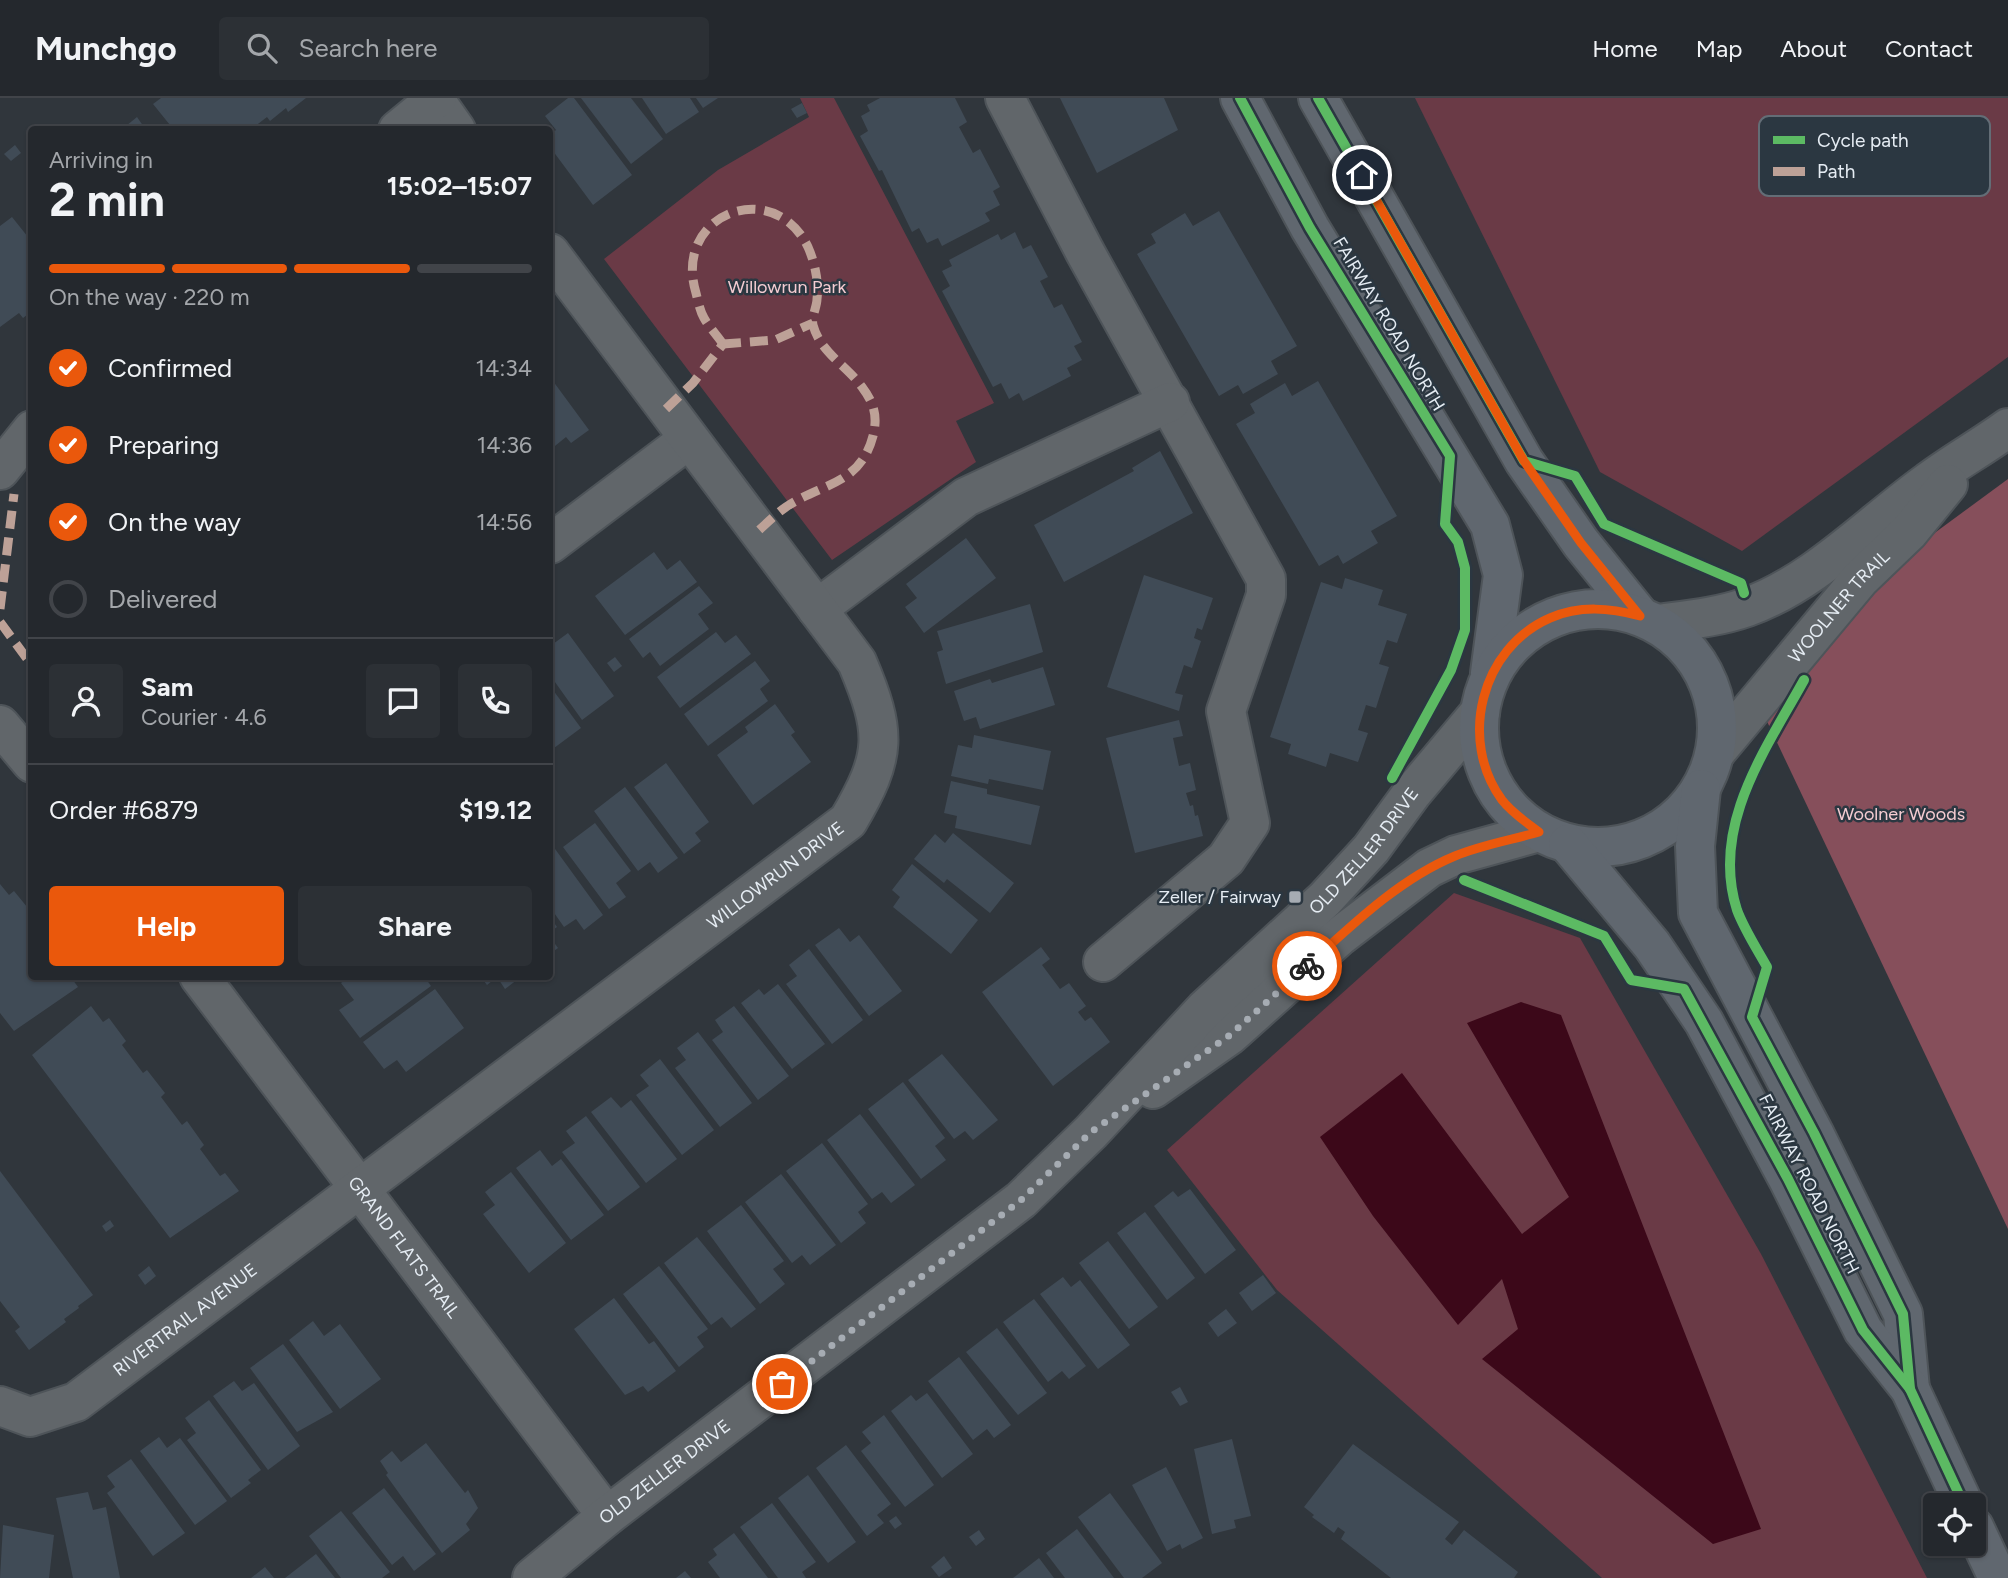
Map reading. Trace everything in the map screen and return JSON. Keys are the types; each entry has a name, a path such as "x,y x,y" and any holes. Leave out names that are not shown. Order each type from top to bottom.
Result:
{"main road":[{"name":"FAIRWAY ROAD NORTH","path":"1240,98 1310,228 1490,525 1503,575 1490,676"},
{"path":"1318,98 1524,461 1581,543 1649,620 1693,655 1708,679 1718,719 1715,753 1701,789 1684,811 1663,829 1631,844 1598,848 1553,838 1502,799 1485,766 1479,740 1480,712 1490,676 1512,645 1530,629 1550,618 1595,608 1649,620"},
{"name":"FAIRWAY ROAD NORTH","path":"1701,789 1695,846 1698,913 1814,1133 1903,1314 1910,1390"},
{"name":"FAIRWAY ROAD NORTH","path":"1553,838 1652,945 1684,989 1788,1179 1864,1330 1910,1390 1958,1493"},
{"path":"1986,1552 1998,1578"}],"street":[{"path":"1005,98 1085,252 1266,579 1266,595 1226,711 1250,823 1226,859 1104,962"},
{"path":"407,126 443,109"},
{"name":"WILLOWRUN DRIVE","path":"360,1190 848,821 869,786 881,743 874,702 857,662 553,257"},
{"path":"817,608 966,497 1170,402"},
{"name":"WOOLNER TRAIL","path":"1649,620 1708,617 1747,607 1785,589 1930,479 1965,459 2008,428"},
{"path":"0,439 28,429"},
{"path":"0,470 28,433"},
{"path":"553,542 689,439"},
{"name":"WOOLNER TRAIL","path":"1715,753 1860,579 1909,532 1939,497 1965,459"},
{"name":"OLD ZELLER DRIVE","path":"532,1578 607,1516 1021,1200 1091,1132 1205,1009 1334,889 1371,849 1412,793 1480,712"},
{"path":"0,725 28,758"},
{"name":"OLD ZELLER DRIVE","path":"1091,1132 1230,1035 1340,936 1429,869 1456,855 1553,838"},
{"name":"GRAND FLATS TRAIL","path":"202,980 607,1516"},
{"name":"RIVERTRAIL AVENUE","path":"0,1406 30,1417 76,1402 360,1190"}],"green space":[{"name":"Willowrun Park","path":"800,98 834,98 994,403 956,421 976,462 832,560 604,259 718,170 809,117"},
{"path":"1415,98 2008,98 2008,357 1742,551 1600,472"},
{"name":"Woolner Woods","path":"2008,479 2008,1229 1764,715 1793,637"},
{"path":"1454,893 1580,938 1761,1254 1927,1578 1602,1578 1277,1290 1167,1150"}],"shaded area":[{"path":"1521,1002 1561,1015 1761,1529 1713,1544 1482,1359 1518,1329 1502,1279 1458,1325 1373,1216 1320,1137 1402,1073 1522,1234 1569,1197 1467,1023"}],"building":[{"path":"161,98 306,98 288,112 286,108 270,121 267,117 255,126 171,126 153,104"},
{"path":"568,98 574,98 632,175 593,205 553,151 553,132 556,130 545,116"},
{"path":"581,98 631,98 663,139 631,164"},
{"path":"642,98 690,98 699,112 666,134"},
{"path":"696,98 718,98 703,108"},
{"path":"880,98 955,98 967,122 959,127 973,153 980,149 1000,187 993,191 1000,205 985,213 990,221 942,246 938,238 927,243 919,228 912,232 882,170 879,171 860,136 868,131 861,116 870,111 867,105"},
{"path":"1060,98 1164,98 1178,130 1097,173"},
{"path":"802,103 807,113 797,118 791,109"},
{"path":"137,117 143,126 126,126"},
{"path":"15,145 21,153 11,161 4,154"},
{"path":"1219,211 1297,346 1271,361 1278,374 1243,394 1238,385 1219,396 1137,254 1156,243 1151,234 1185,213 1193,226"},
{"path":"12,217 28,237 28,314 23,318 19,313 0,327 0,226"},
{"path":"1015,232 1023,249 1031,245 1048,277 1040,281 1054,308 1062,304 1082,342 1074,346 1082,360 1067,368 1071,376 1023,401 1019,393 1009,399 1001,383 993,387 942,291 950,286 942,271 952,266 949,260 998,234 1001,240"},
{"path":"553,381 589,430 571,443 566,437 553,448"},
{"path":"1318,381 1397,516 1371,531 1378,543 1343,564 1338,555 1319,566 1236,424 1255,413 1250,404 1285,383 1292,396"},
{"path":"1160,451 1193,513 1064,582 1034,525 1134,471 1132,468"},
{"path":"966,538 996,578 924,633 905,607 917,598 906,584"},
{"path":"654,552 667,570 680,560 697,582 625,635 595,596"},
{"path":"1144,575 1213,598 1202,630 1197,628 1194,638 1201,641 1192,668 1184,665 1175,693 1183,695 1179,711 1107,687"},
{"path":"1345,578 1383,590 1378,605 1407,614 1397,643 1387,640 1379,664 1389,667 1376,708 1366,705 1358,730 1368,733 1358,762 1330,753 1326,767 1288,754 1291,744 1270,737 1321,582 1342,589"},
{"path":"699,586 713,603 698,614 709,629 660,666 650,652 643,658 629,639"},
{"path":"1030,604 1043,652 946,684 937,652 943,650 937,631"},
{"path":"716,632 725,643 736,635 751,654 680,708 657,677"},
{"path":"568,633 614,696 582,720 553,679 553,644"},
{"path":"615,657 622,666 614,672 607,663"},
{"path":"755,661 770,681 760,689 768,701 708,746 684,714"},
{"path":"1043,667 1055,705 980,729 976,717 964,721 954,691 990,679 992,683"},
{"path":"553,690 581,728 553,749"},
{"path":"775,704 795,732 791,735 811,762 753,805 717,755 748,732 745,727"},
{"path":"1179,720 1183,736 1173,738 1179,766 1190,763 1196,790 1186,793 1190,806 1193,805 1195,816 1198,815 1203,836 1135,853 1106,738"},
{"path":"974,735 1051,751 1043,790 989,779 988,784 951,776 958,745 972,748"},
{"path":"666,763 709,822 695,833 701,841 684,854 634,787"},
{"path":"951,781 987,789 987,794 1040,806 1031,845 955,828 957,816 944,813"},
{"path":"625,787 678,858 658,873 650,862 638,871 594,811"},
{"path":"595,823 631,871 616,883 626,897 609,909 563,847"},
{"path":"953,833 1014,883 990,913 947,879 944,883 914,859 935,834 945,843"},
{"path":"553,846 603,915 584,930 576,919 564,927 553,911"},
{"path":"912,864 978,920 951,954 893,907 900,897 892,890"},
{"path":"0,884 9,895 14,891 28,908 28,980 73,980 78,987 14,1031 0,1013"},
{"path":"839,928 850,942 859,935 902,991 869,1016 815,945"},
{"path":"1041,947 1050,959 1042,965 1060,989 1069,983 1086,1006 1078,1012 1085,1021 1091,1017 1110,1042 1053,1086 982,992"},
{"path":"809,949 863,1020 832,1044 786,984 797,976 789,965"},
{"path":"344,980 427,980 431,986 360,1038 339,1010 354,1000 341,983"},
{"path":"499,980 517,980 505,989"},
{"path":"778,984 825,1044 792,1069 741,1003 759,989 764,995"},
{"path":"435,989 464,1028 406,1072 397,1060 384,1069 363,1042"},
{"path":"91,1006 103,1022 109,1018 126,1041 122,1045 143,1073 147,1070 165,1093 161,1097 182,1125 187,1121 204,1145 200,1149 220,1176 225,1173 239,1191 170,1238 32,1055"},
{"path":"734,1006 789,1076 758,1100 712,1040 723,1032 715,1020"},
{"path":"698,1032 752,1103 720,1127 675,1068 686,1060 677,1048"},
{"path":"942,1054 998,1120 973,1140 965,1131 954,1139 908,1080"},
{"path":"660,1059 714,1130 682,1155 636,1095 649,1086 640,1075"},
{"path":"903,1082 945,1138 935,1146 946,1160 921,1179 868,1109"},
{"path":"611,1097 621,1108 631,1100 677,1159 646,1183 591,1112"},
{"path":"860,1114 915,1185 891,1203 882,1192 872,1199 827,1140"},
{"path":"586,1116 640,1187 608,1211 562,1152 575,1143 566,1131"},
{"path":"822,1143 868,1204 858,1212 866,1223 841,1243 786,1171"},
{"path":"540,1150 552,1166 561,1159 604,1215 571,1240 516,1168"},
{"path":"0,1171 93,1295 64,1319 66,1322 29,1350 15,1331 20,1327 0,1301"},
{"path":"511,1172 566,1243 529,1273 483,1214 495,1205 485,1192"},
{"path":"781,1174 836,1245 810,1265 802,1255 792,1263 745,1202"},
{"path":"1190,1189 1236,1250 1205,1274 1154,1206 1173,1191 1178,1197"},
{"path":"741,1205 784,1261 773,1269 785,1284 760,1304 707,1231"},
{"path":"1145,1212 1195,1278 1167,1300 1117,1233"},
{"path":"110,1220 114,1226 106,1232 102,1226"},
{"path":"697,1237 756,1309 731,1328 722,1317 711,1325 664,1263"},
{"path":"1108,1241 1158,1307 1129,1329 1079,1263"},
{"path":"149,1266 156,1276 145,1285 138,1275"},
{"path":"659,1266 708,1329 697,1337 704,1347 679,1367 623,1294"},
{"path":"1263,1275 1276,1293 1252,1311 1239,1293"},
{"path":"1063,1277 1071,1287 1080,1280 1130,1345 1098,1369 1040,1294"},
{"path":"614,1298 649,1344 654,1341 676,1371 648,1392 643,1386 625,1395 574,1329"},
{"path":"1034,1299 1086,1366 1069,1379 1062,1371 1048,1382 1003,1322"},
{"path":"1226,1309 1237,1323 1218,1337 1208,1323"},
{"path":"313,1321 324,1336 340,1324 381,1379 340,1409 289,1340"},
{"path":"997,1328 1047,1393 1018,1415 966,1352"},
{"path":"283,1344 333,1412 297,1432 250,1368"},
{"path":"959,1357 1011,1425 994,1438 987,1429 973,1440 928,1381"},
{"path":"234,1381 242,1391 254,1383 300,1446 268,1470 213,1396"},
{"path":"1180,1387 1188,1402 1180,1406 1171,1392"},
{"path":"927,1393 973,1454 942,1478 891,1411 911,1395 916,1401"},
{"path":"209,1400 261,1470 248,1480 251,1483 231,1498 187,1440 196,1433 185,1418"},
{"path":"884,1415 934,1485 905,1507 861,1451 871,1443 862,1432"},
{"path":"159,1437 167,1448 180,1438 227,1501 195,1525 140,1451"},
{"path":"1232,1439 1251,1516 1234,1520 1236,1528 1212,1534 1194,1449"},
{"path":"426,1443 465,1493 468,1490 478,1508 466,1524 470,1530 442,1553 386,1475 388,1473 380,1461 392,1451 401,1462"},
{"path":"1353,1444 1459,1522 1445,1539 1452,1545 1464,1530 1518,1572 1514,1578 1391,1578 1341,1539 1345,1532 1338,1527 1334,1533 1312,1517 1314,1515 1304,1507"},
{"path":"846,1445 891,1504 877,1515 884,1523 867,1536 816,1468"},
{"path":"131,1459 185,1533 153,1556 107,1493 115,1487 107,1476"},
{"path":"1166,1467 1203,1538 1182,1549 1180,1544 1167,1551 1132,1485"},
{"path":"808,1475 856,1542 828,1563 778,1498"},
{"path":"384,1488 436,1554 414,1571 403,1556 392,1565 352,1513"},
{"path":"88,1492 93,1510 106,1507 120,1578 73,1578 56,1498"},
{"path":"1110,1493 1162,1563 1142,1578 1124,1578 1078,1517"},
{"path":"772,1503 816,1562 802,1572 806,1578 778,1578 740,1527"},
{"path":"341,1511 390,1572 382,1578 341,1578 309,1536"},
{"path":"896,1516 902,1524 895,1529 889,1521"},
{"path":"3,1525 54,1535 49,1578 0,1578"},
{"path":"1077,1529 1114,1578 1065,1578 1046,1553"},
{"path":"979,1530 985,1539 976,1546 969,1537"},
{"path":"734,1533 768,1578 720,1578 708,1562 717,1555 713,1549"},
{"path":"316,1554 335,1578 285,1578"},
{"path":"944,1556 952,1568 939,1577 931,1567"},
{"path":"1039,1558 1054,1578 1013,1578"},
{"path":"265,1567 274,1578 251,1578"},
{"path":"685,1571 691,1578 676,1578"}],"marked path":[{"path":"723,344 704,318 696,293 693,265 699,242 712,225 730,213 751,209 773,213 792,225 808,247 817,279 817,302 813,315 816,335 866,393 874,410 875,422 867,452 849,474 786,507 758,531"},
{"path":"723,344 775,340 813,323"},
{"path":"666,409 693,383 723,344"},
{"path":"0,609 14,494"},
{"path":"0,622 28,660"}],"cycle path":[{"path":"1240,98 1310,228 1450,456 1445,524 1458,542 1465,568 1465,630 1451,670 1392,778"},
{"path":"1318,98 1524,461 1575,476 1604,524 1741,583 1744,593"},
{"path":"1804,680 1746,789 1736,819 1731,848 1731,879 1737,910 1767,967 1752,1017 1814,1133 1903,1314 1910,1389"},
{"path":"1464,880 1604,936 1631,980 1684,989 1788,1179 1863,1330 1910,1389 1958,1493"}],"way so far":[{"path":"782,1384 1021,1200 1091,1132 1230,1035 1307,966"}],"place":[{"name":"Zeller / Fairway","path":"1295,897"}],"route":[{"path":"1307,966 1400,888 1429,869 1456,855 1539,832 1516,815 1502,799 1485,766 1479,740 1480,712 1490,676 1512,645 1530,629 1550,618 1595,608 1640,616 1581,543 1524,461 1362,175"}]}
